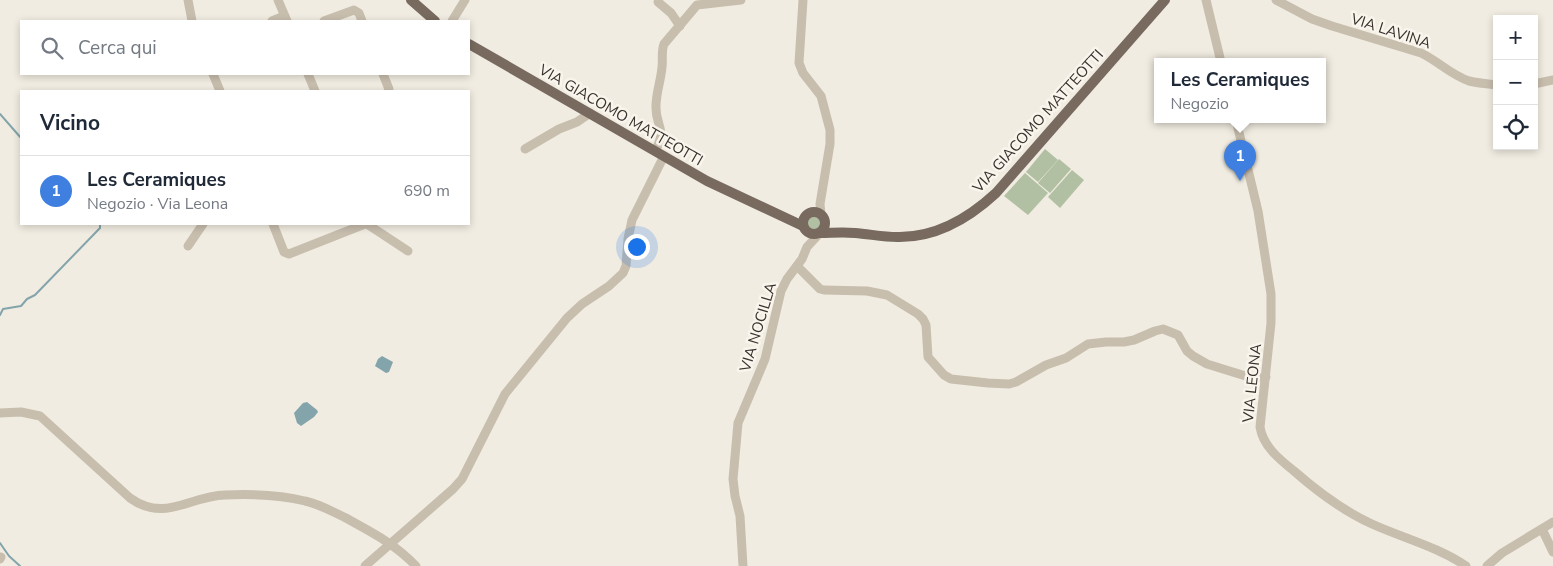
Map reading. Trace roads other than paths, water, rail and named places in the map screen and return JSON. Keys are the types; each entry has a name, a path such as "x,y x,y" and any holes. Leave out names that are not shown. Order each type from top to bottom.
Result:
{"main road":[{"path":"410,0 434,20"},
{"name":"VIA GIACOMO MATTEOTTI","path":"856,233 899,237 919,235 941,229 975,212 996,193 1165,0"},
{"name":"VIA GIACOMO MATTEOTTI","path":"470,45 707,181 762,206"},
{"path":"762,206 790,213 816,214 856,233"},
{"path":"762,206 804,228 810,234 856,233"},
{"path":"804,228 804,217 816,214 825,220 825,227 819,233"}],"street":[{"path":"188,0 192,20"},
{"path":"278,0 286,19"},
{"path":"453,20 465,0"},
{"path":"365,566 392,544 462,479 505,394 567,318 582,304 609,286 623,272 626,266 628,239 632,220 659,154 661,129 656,106 662,68 662,48 697,5 740,0"},
{"path":"803,0 799,63 803,73 821,96 830,130 830,144 820,204 816,214"},
{"path":"1206,0 1220,58"},
{"name":"VIA LAVINA","path":"1276,0 1312,19 1431,58 1457,75 1469,80 1493,83"},
{"path":"658,2 671,13 680,26"},
{"path":"327,20 354,10 359,13 362,20"},
{"path":"214,75 220,90"},
{"path":"308,75 315,90"},
{"path":"383,75 388,90"},
{"path":"1538,83 1553,80"},
{"path":"525,150 590,113"},
{"name":"VIA LEONA","path":"1237,123 1258,211 1271,294 1272,323 1260,426 1263,439 1271,451 1312,486 1346,511 1374,525 1442,553 1466,566"},
{"path":"188,246 202,225"},
{"path":"273,225 284,252 289,254 363,225"},
{"path":"368,225 408,251"},
{"path":"804,228 808,240 807,248"},
{"name":"VIA NOCILLA","path":"743,566 740,516 735,496 734,479 738,423 766,359 781,291 786,279 819,233"},
{"path":"797,266 815,285 824,290 867,291 886,295 918,314 926,325 928,357 944,375 951,379 1009,384 1046,365 1066,358 1088,344 1124,342 1134,340 1155,330 1163,329 1178,335 1187,351 1211,365 1252,378 1266,377"},
{"path":"0,413 21,412 40,416 130,498 146,507 164,509 224,495 288,497 315,504 366,529 392,544 416,566"},
{"path":"1487,566 1502,552 1553,522"},
{"path":"1542,529 1553,552"}],"water":[{"path":"382,356 393,362 389,372 386,373 375,366 378,359"},
{"path":"307,402 318,412 301,426 297,423 294,413 303,403"}],"waterway":[{"path":"0,114 20,137"},
{"path":"0,315 3,309 21,306 27,299 35,295 100,228 100,225"},
{"path":"0,543 9,556 20,566"}],"place":[{"name":"Les Ceramiques","path":"1240,181"}]}
